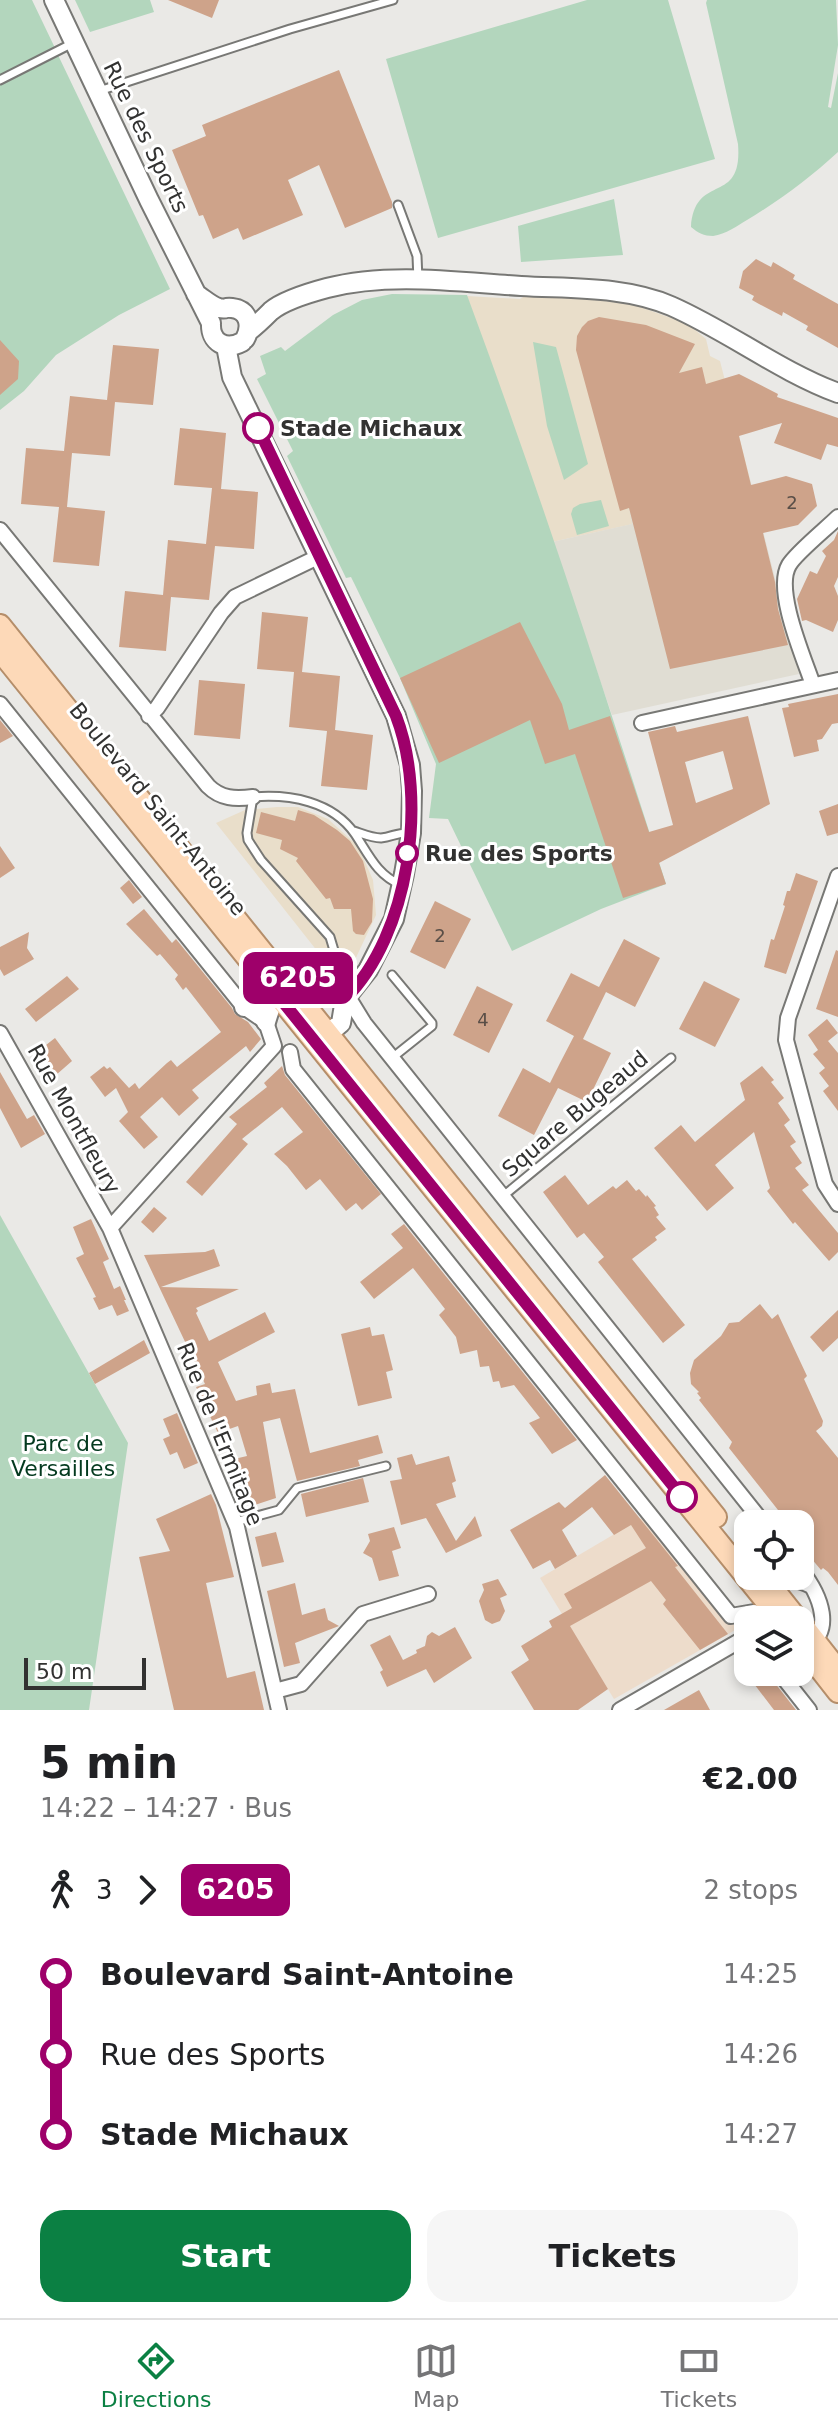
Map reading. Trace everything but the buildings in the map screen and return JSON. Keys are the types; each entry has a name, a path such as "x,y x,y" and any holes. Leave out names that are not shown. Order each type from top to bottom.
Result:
{"main road":[{"name":"Rue des Sports","path":"54,0 196,294 217,316"},
{"path":"240,333 262,309 272,310 313,293 343,285 382,280 600,290 639,296 670,306 800,377 838,393"},
{"name":"Rue des Sports","path":"217,316 237,309 240,333 232,377 391,703 410,765 411,833 394,919 381,947 347,998 341,1023 322,1039"},
{"name":"Rue des Sports","path":"217,316 214,338 240,333"},
{"name":"Boulevard Saint-Antoine","path":"0,625 277,997"},
{"name":"Boulevard Saint-Antoine","path":"0,651 277,997 322,1039 734,1541"},
{"path":"244,1007 277,997 306,975 347,998"},
{"name":"Boulevard Saint-Antoine","path":"322,1039 760,1598"},
{"name":"Boulevard Saint-Antoine","path":"814,1653 838,1670"},
{"name":"Boulevard Saint-Antoine","path":"814,1659 838,1692"}],"street":[{"path":"813,685 788,610 785,587 789,566 838,517"},
{"path":"0,530 149,716 216,794 253,797"},
{"path":"149,716 235,597 320,556"},
{"path":"642,723 838,680"},
{"path":"0,704 244,1007"},
{"path":"838,876 834,901 788,1018 786,1040 825,1184 838,1204"},
{"name":"Boulevard Saint-Antoine","path":"274,1046 277,997"},
{"path":"347,998 753,1510"},
{"name":"Rue Montfleury","path":"0,1033 110,1228"},
{"path":"110,1228 274,1046 290,1052 300,1051 322,1039"},
{"path":"290,1052 293,1069 731,1616 760,1598"},
{"name":"Rue de l'Ermitage","path":"110,1228 235,1522 279,1710"},
{"path":"814,1589 831,1603 832,1620 814,1640"},
{"path":"275,1691 301,1684 363,1614 428,1594"},
{"path":"620,1710 734,1644"},
{"path":"790,1686 809,1710"}],"lane":[{"path":"97,92 290,29 393,0"},
{"path":"0,80 74,42"},
{"path":"398,205 417,256 418,280"},
{"path":"347,998 330,937 261,860 248,840 253,797 294,797 321,805 354,831 369,837 384,838 400,832 411,833"},
{"path":"354,831 371,861 387,880 401,886"},
{"path":"392,975 432,1026 392,1058"},
{"name":"Square Bugeaud","path":"502,1197 671,1058"},
{"path":"235,1522 279,1510 297,1488 386,1466"}],"shaded area":[{"path":"528,294 632,304 688,324 706,339 710,356 720,361 750,479 629,508 633,524 552,542 467,296 520,299"},
{"path":"750,479 799,674 612,715 552,542 632,524 629,508"},
{"path":"298,807 328,819 358,846 373,880 376,915 353,964 329,966 216,823 245,810"},
{"path":"645,1516 734,1625 734,1631 614,1699 540,1578"}],"green space":[{"path":"0,0 32,0 55,48 0,75"},
{"path":"75,0 150,0 154,12 90,32"},
{"path":"587,0 668,0 715,159 438,238 386,59"},
{"path":"707,0 836,0 838,45 828,107 831,108 838,73 838,152 771,205 731,230 713,236 701,234 691,227 694,210 701,199 733,176 738,163 738,144"},
{"path":"58,55 170,289 119,315 56,355 24,391 0,410 0,84"},
{"path":"614,199 623,255 521,262 518,226"},
{"path":"392,294 467,295 545,515 666,884 601,909 512,951 448,819 429,818 436,764 400,678 351,577 346,578 287,456 293,451 257,379 266,374 260,356 281,347 285,351 333,315 362,300"},
{"path":"533,342 556,347 588,464 564,480 547,426"},
{"path":"601,500 609,526 577,535 571,514 573,508"},
{"name":"Parc de Versailles","path":"0,1215 128,1443 89,1710 0,1710"}],"bus line":[{"name":"6205","path":"258,428 396,716 410,765 412,791 411,833 394,919 360,982 345,999 322,982 306,975 288,982 275,992 682,1497"}],"place":[{"name":"Stade Michaux","path":"258,428"},
{"name":"Rue des Sports","path":"407,853"}]}
